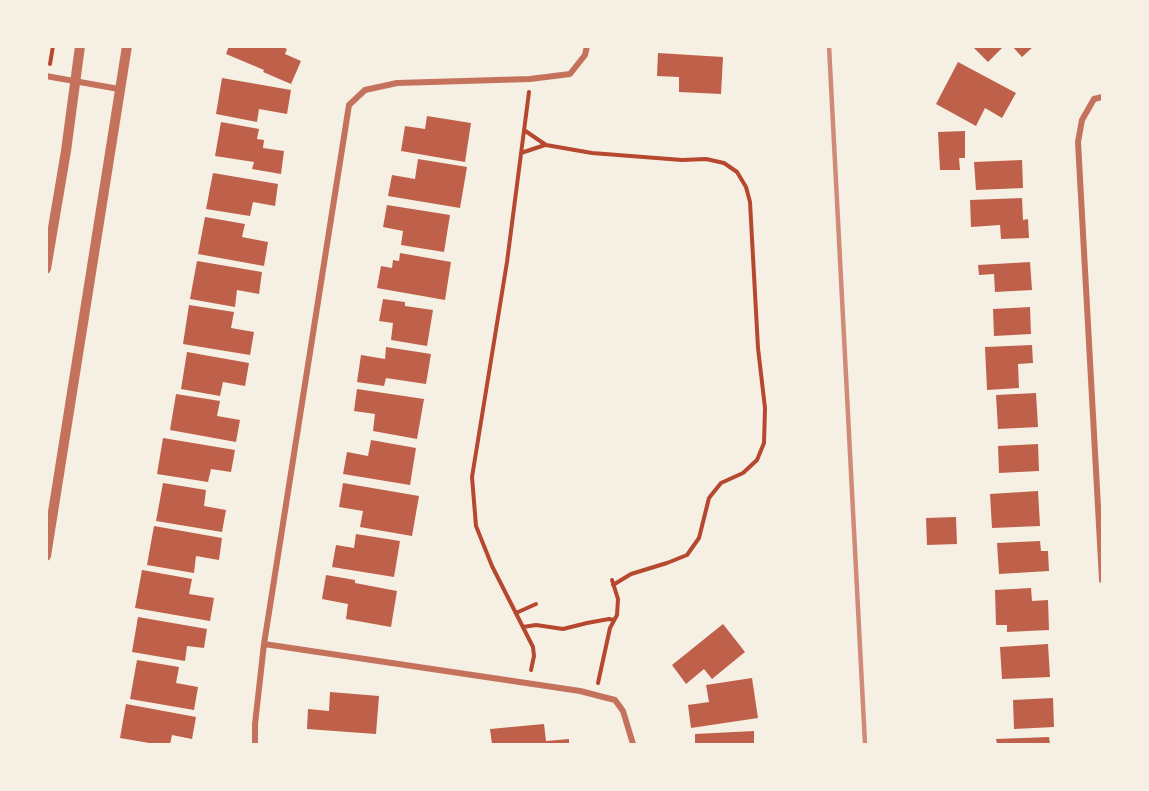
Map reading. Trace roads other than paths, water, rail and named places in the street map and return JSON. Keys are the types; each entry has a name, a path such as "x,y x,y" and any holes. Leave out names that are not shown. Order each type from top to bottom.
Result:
{"street":[{"path":"46,269 66,151 80,46"},
{"path":"46,556 127,46"},
{"path":"255,744 264,644 349,105 365,90 397,83 530,79 570,74 585,56 587,46"},
{"path":"46,76 119,89"},
{"path":"1102,97 1094,99 1082,120 1078,142 1102,580"},
{"path":"264,644 528,684 615,700 623,711 633,744"}],"railway":[{"path":"829,46 865,744"}]}
